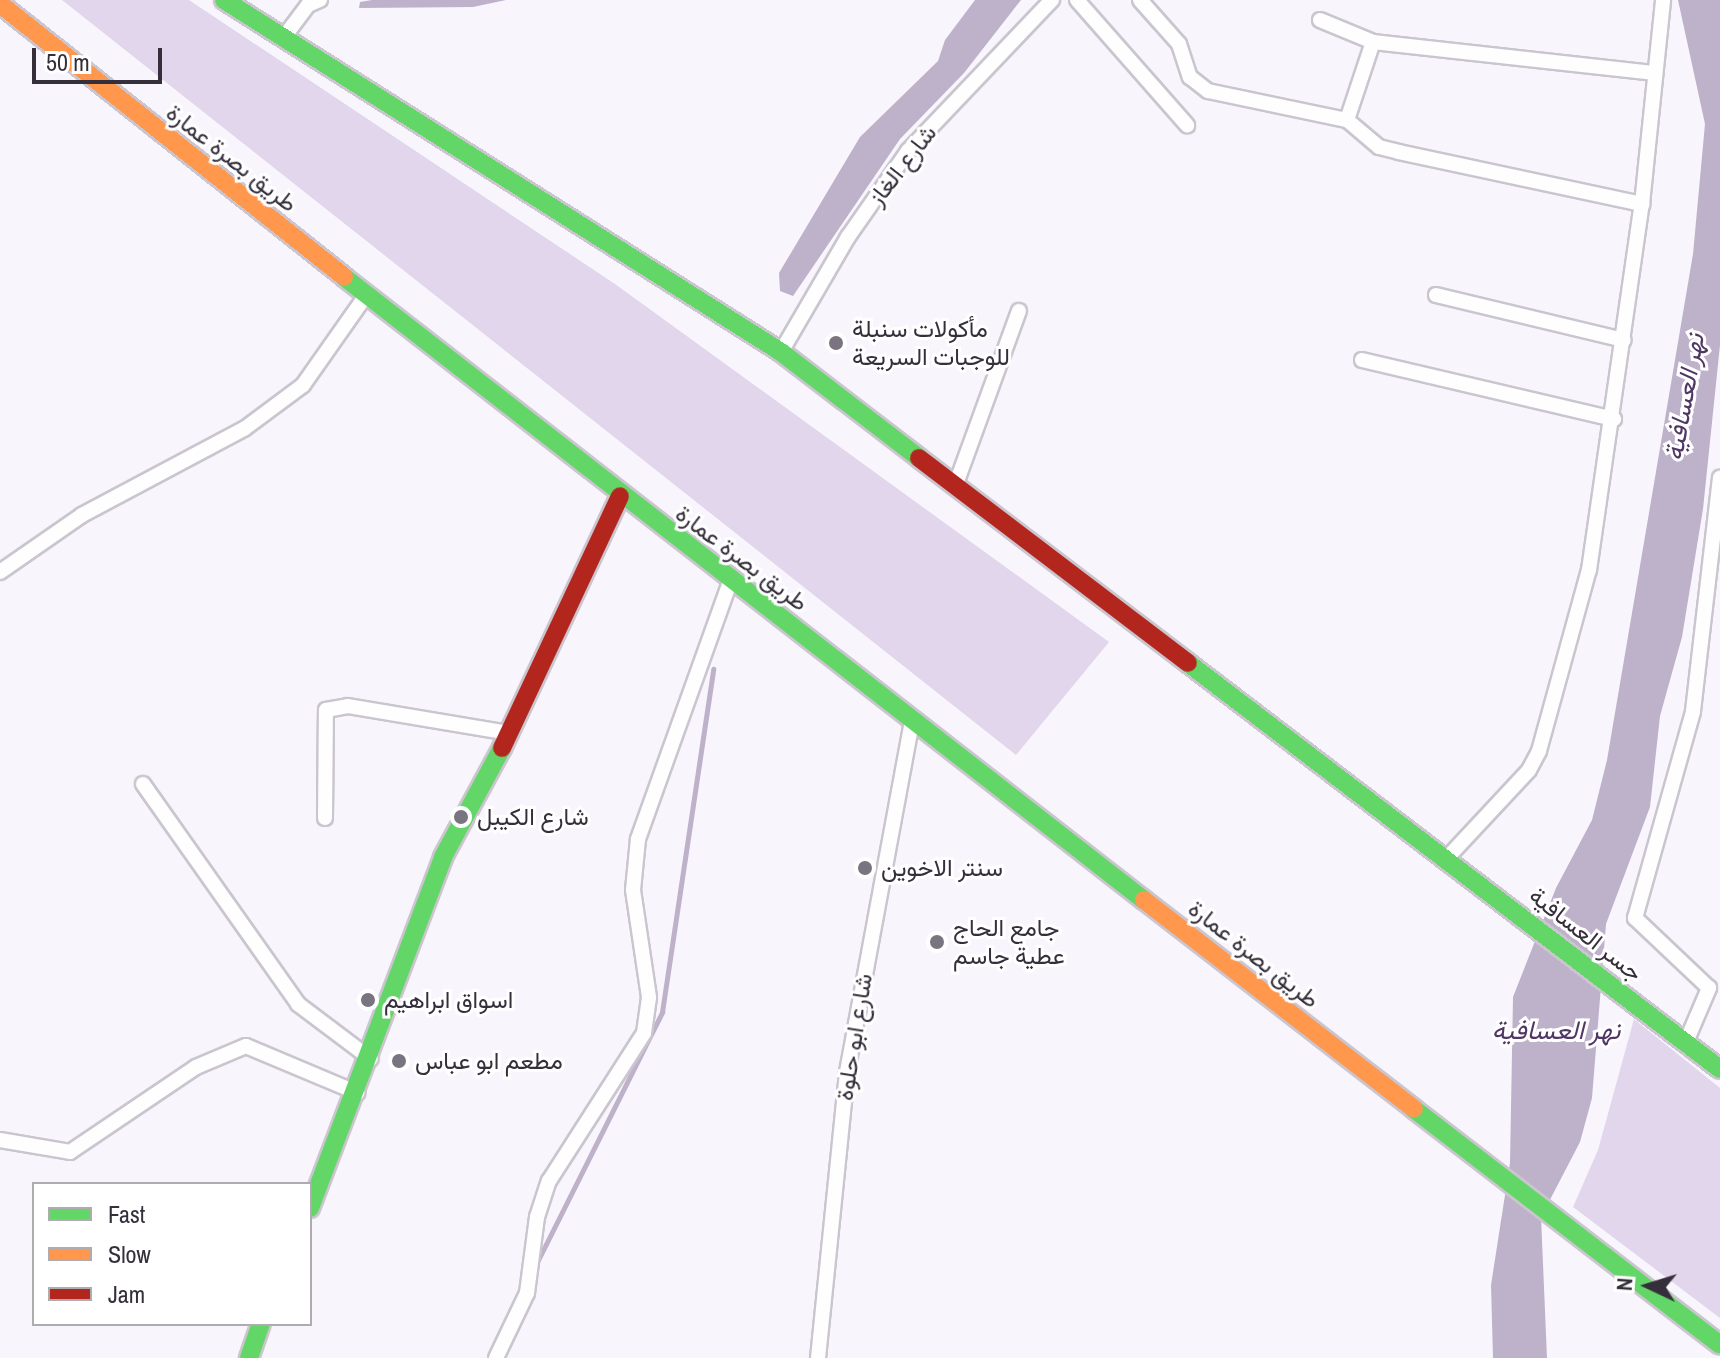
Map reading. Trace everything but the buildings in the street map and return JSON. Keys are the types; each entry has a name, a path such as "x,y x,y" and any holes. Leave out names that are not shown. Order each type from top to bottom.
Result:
{"main road":[{"path":"224,0 781,352 957,481 1448,857"},
{"name":"طريق بصرة عمارة","path":"0,4 620,496 732,579 1720,1345"},
{"path":"312,1203 371,1059 443,857 509,733 620,496"},
{"name":"جسر العسافية","path":"1448,857 1720,1069"},
{"path":"249,1358 260,1326"}],"street":[{"path":"284,37 308,5 320,0"},
{"name":"شارع الغاز","path":"781,352 908,151 1052,0"},
{"path":"1077,0 1187,125"},
{"path":"1140,0 1179,44 1190,77 1208,91 1347,120 1379,147 1642,204"},
{"path":"1448,857 1529,770 1539,751 1589,570 1614,419 1642,204 1663,0"},
{"path":"1320,20 1373,42 1655,73"},
{"path":"1347,120 1373,42"},
{"path":"0,572 82,515 244,429 303,385 367,294"},
{"path":"1436,295 1624,340"},
{"path":"957,481 1019,311"},
{"path":"1362,360 1614,419"},
{"path":"1686,1042 1709,988 1635,918 1693,711 1720,478"},
{"path":"496,1358 527,1293 537,1217 549,1181 644,1033 649,997 633,890 638,839 732,579"},
{"path":"325,818 326,710 348,706 509,733"},
{"name":"شارع ابو حلوة","path":"818,1358 847,1072 912,719"},
{"path":"143,784 298,1004 371,1059"},
{"path":"0,1140 70,1152 196,1067 246,1046 358,1093"}],"shaded area":[{"path":"62,0 189,0 615,284 1109,642 1016,755"},
{"path":"1634,1019 1720,1088 1720,1318 1573,1207 1598,1150"}],"water":[{"path":"506,0 473,7 359,8 360,2"},
{"path":"975,0 1021,0 964,73 900,139 793,296 780,291 779,273 860,137 938,61 945,40"},
{"name":"نهر العسافية","path":"1678,0 1720,0 1720,345 1703,509 1682,637 1660,716 1650,807 1606,924 1592,1098 1580,1142 1541,1217 1547,1358 1493,1358 1491,1285 1510,1163 1513,997 1556,888 1592,820 1607,760 1693,254 1705,124"}],"waterway":[{"path":"536,1264 662,1012 713,669"}],"traffic: fast":[{"path":"224,0 781,352 919,458"},
{"path":"344,277 1144,900"},
{"path":"1188,663 1720,1069"},
{"path":"312,1203 443,857 502,748"},
{"path":"1414,1109 1720,1345"},
{"path":"249,1358 260,1326"}],"traffic: slow":[{"path":"0,4 344,277"},
{"path":"1144,900 1414,1109"}],"traffic: jam":[{"path":"919,458 1188,663"},
{"path":"502,748 620,496"}],"place":[{"name":"مأكولات سنبلة للوجبات السريعة","path":"836,343"},
{"name":"شارع الكيبل","path":"461,817"},
{"name":"سنتر الاخوين","path":"865,868"},
{"name":"جامع الحاج عطية جاسم","path":"937,942"},
{"name":"اسواق ابراهيم","path":"368,1000"},
{"name":"مطعم ابو عباس","path":"399,1061"}]}
